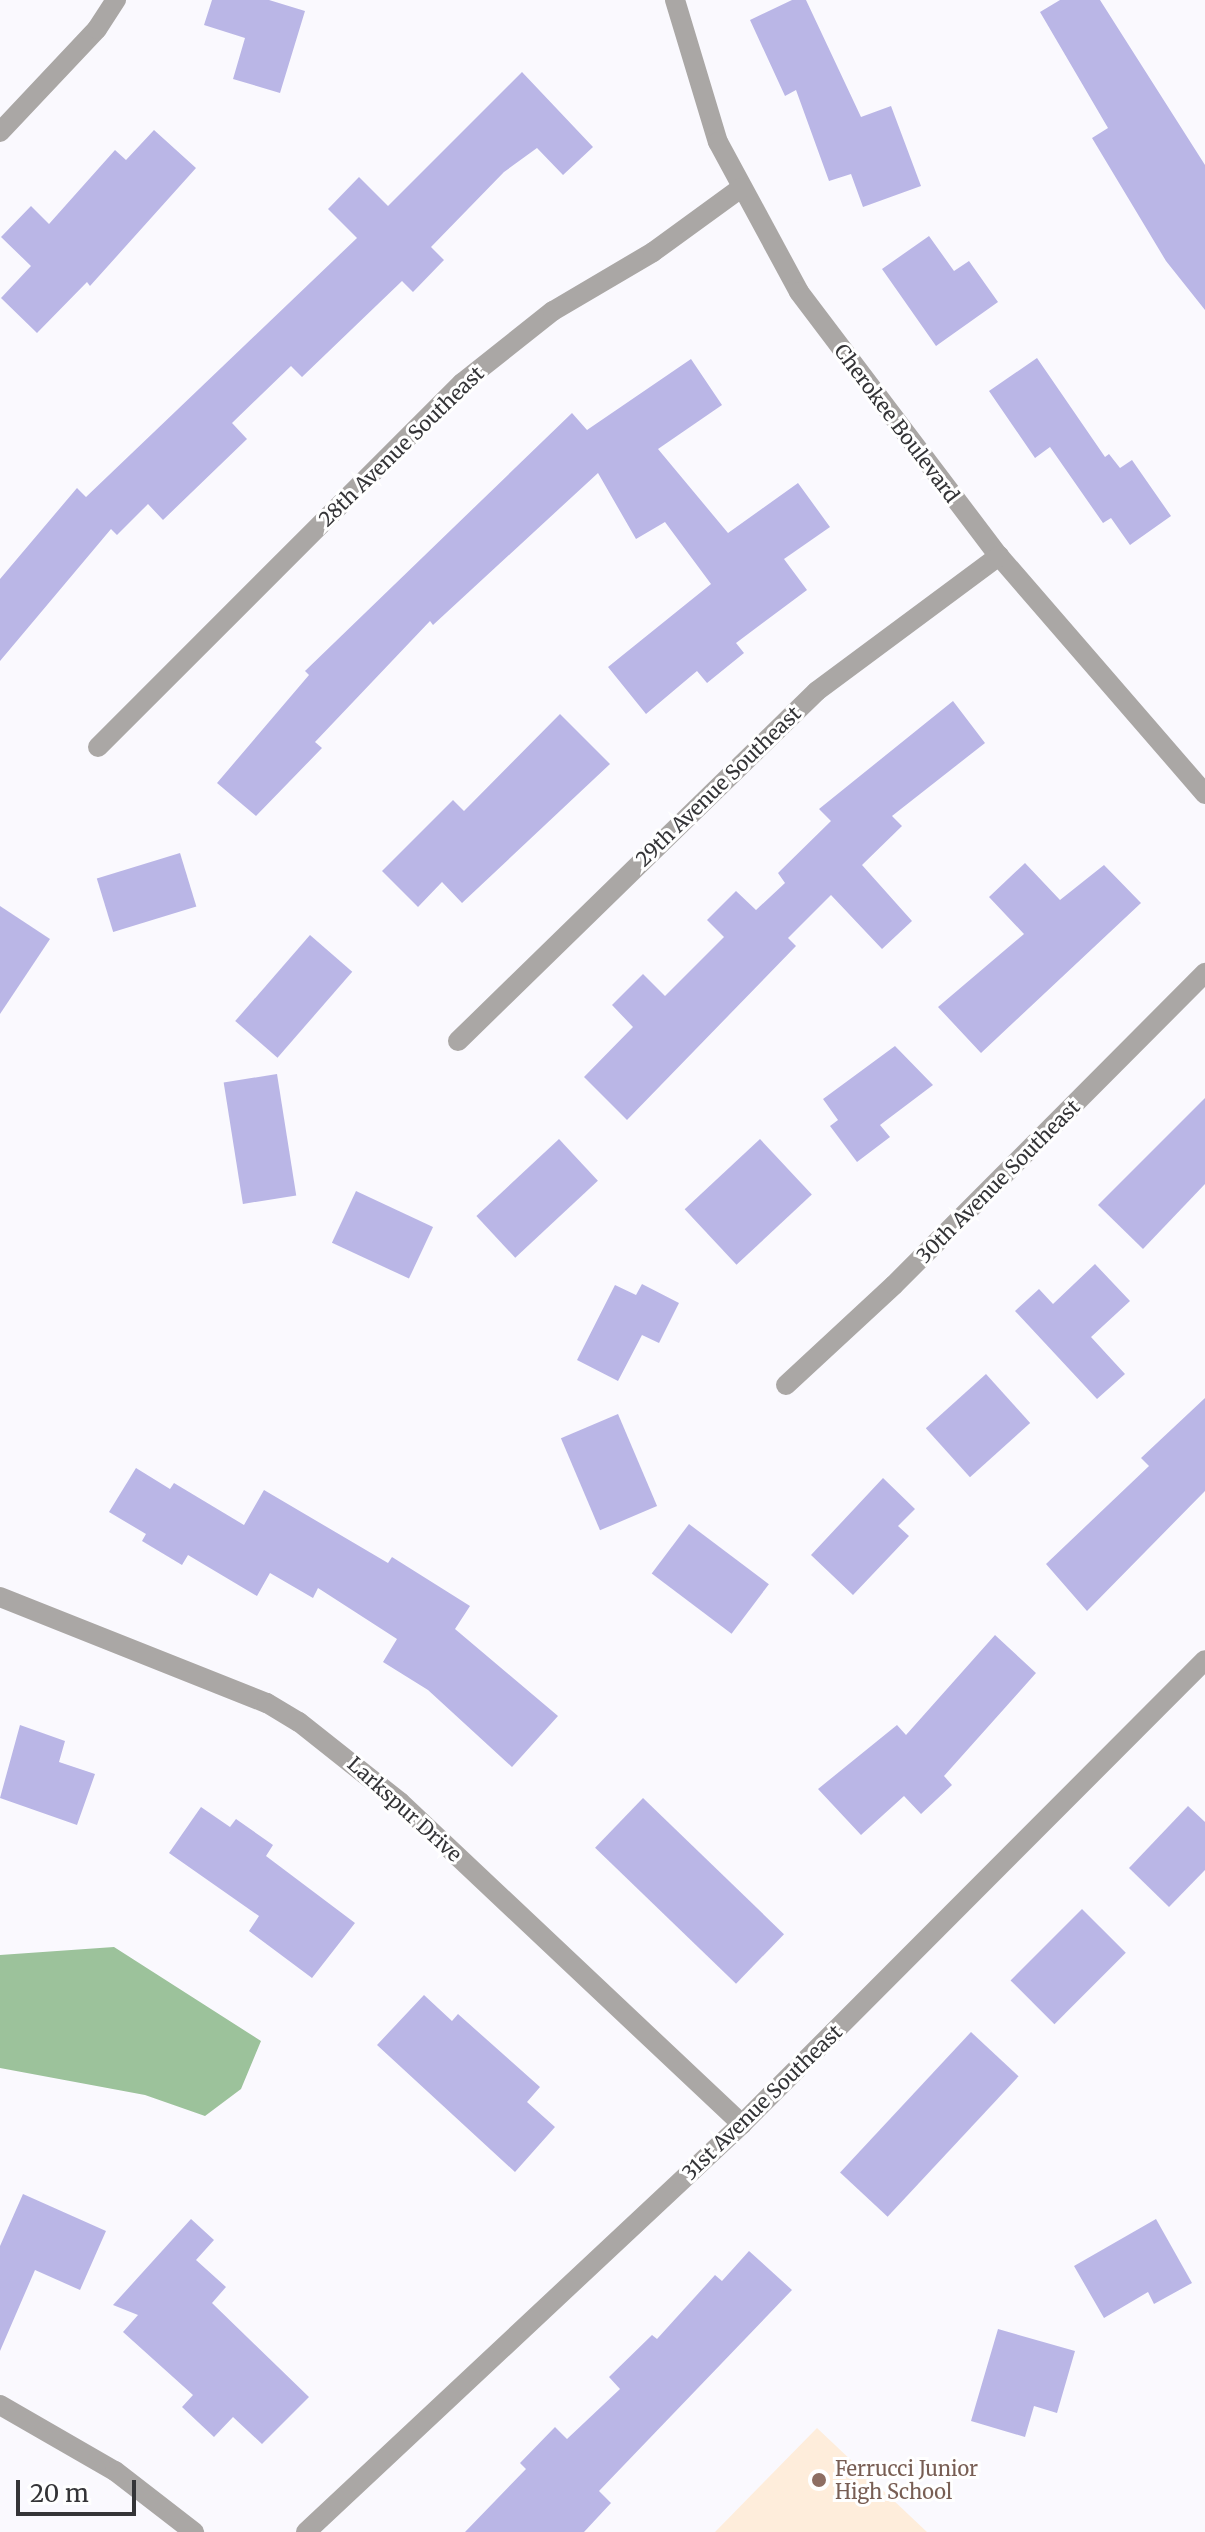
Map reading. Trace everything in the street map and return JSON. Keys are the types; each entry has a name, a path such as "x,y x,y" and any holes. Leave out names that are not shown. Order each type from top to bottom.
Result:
{"street":[{"path":"0,132 97,29 116,0"},
{"name":"Cherokee Boulevard","path":"675,0 695,79 741,188 799,292 999,556 1205,794"},
{"name":"28th Avenue Southeast","path":"98,747 473,373 553,311 653,252 741,188"},
{"name":"29th Avenue Southeast","path":"458,1041 817,691 999,556"},
{"name":"30th Avenue Southeast","path":"786,1385 1205,973"},
{"name":"Larkspur Drive","path":"0,1597 267,1703 310,1730 400,1802 742,2124"},
{"name":"31st Avenue Southeast","path":"306,2532 742,2124 1205,1660"},
{"path":"0,2405 115,2471 194,2532"}],"shaded area":[{"name":"Ferrucci Junior High School","path":"817,2428 927,2532 715,2532"}],"green space":[{"path":"114,1947 261,2041 241,2089 205,2116 145,2095 0,2068 0,1955"}],"building":[{"path":"212,0 269,0 305,11 280,93 233,79 245,38 204,25"},
{"path":"792,0 806,0 861,117 891,106 921,186 863,207 851,174 829,181 796,90 785,96 750,20"},
{"path":"1060,0 1100,0 1205,165 1205,310 1166,261 1092,138 1108,128 1040,12"},
{"path":"522,72 593,147 563,175 537,148 504,172 431,247 444,260 413,292 402,281 302,377 291,366 232,423 247,439 163,520 148,504 117,535 111,529 0,661 0,579 77,488 86,497 357,238 328,209 359,177 388,206"},
{"path":"154,130 196,168 90,286 87,282 37,333 1,298 31,266 1,237 31,206 49,224 115,150 126,160"},
{"path":"929,236 954,271 969,261 998,302 936,346 882,269"},
{"path":"1037,358 1105,457 1109,454 1120,468 1132,460 1171,516 1130,545 1111,518 1103,523 1050,447 1035,458 989,391"},
{"path":"691,359 722,405 658,449 728,533 798,483 830,527 784,559 807,590 736,643 744,653 707,683 697,671 646,714 608,667 711,584 665,522 636,539 598,473 433,625 430,621 315,742 322,748 256,816 217,783 309,675 305,671 572,413 587,430"},
{"path":"953,701 985,743 892,816 902,826 862,865 912,921 882,949 831,895 788,938 796,946 627,1120 584,1077 633,1027 612,1005 643,974 665,996 724,937 707,920 736,891 756,910 785,883 778,873 831,821 819,809"},
{"path":"560,714 610,764 462,903 442,882 418,907 382,871 453,800 464,811"},
{"path":"180,853 196,907 113,932 97,878"},
{"path":"1025,863 1060,900 1104,865 1141,903 981,1053 938,1007 1024,934 989,897"},
{"path":"0,906 50,939 0,1014"},
{"path":"310,935 352,972 277,1058 235,1021"},
{"path":"895,1046 933,1085 880,1125 890,1137 857,1162 830,1126 838,1120 823,1099"},
{"path":"277,1074 296,1195 243,1204 224,1082"},
{"path":"1205,1098 1205,1184 1143,1249 1098,1205"},
{"path":"559,1139 598,1181 515,1258 476,1216"},
{"path":"760,1139 812,1195 737,1265 685,1209"},
{"path":"356,1191 433,1227 409,1279 332,1243"},
{"path":"1095,1264 1130,1301 1091,1337 1125,1374 1097,1399 1015,1311 1039,1289 1053,1304"},
{"path":"642,1284 679,1303 659,1343 642,1335 618,1381 577,1360 615,1285 636,1295"},
{"path":"986,1374 1030,1423 970,1477 926,1428"},
{"path":"1205,1398 1205,1491 1087,1611 1046,1564 1149,1466 1141,1458"},
{"path":"618,1414 657,1506 600,1530 561,1438"},
{"path":"136,1468 170,1489 174,1483 244,1525 264,1490 388,1563 392,1557 470,1606 455,1629 558,1716 512,1767 428,1690 383,1662 397,1639 318,1588 313,1598 270,1573 257,1596 188,1555 182,1565 142,1541 146,1534 109,1512"},
{"path":"883,1478 915,1509 898,1526 909,1536 853,1595 811,1555"},
{"path":"689,1524 769,1584 732,1634 652,1574"},
{"path":"995,1635 1036,1673 944,1776 952,1785 921,1814 904,1796 861,1835 818,1789 897,1725 906,1735"},
{"path":"20,1725 65,1741 59,1762 95,1774 77,1825 0,1798"},
{"path":"643,1798 784,1934 736,1984 595,1848"},
{"path":"1188,1806 1205,1822 1205,1870 1169,1907 1129,1868"},
{"path":"201,1807 230,1827 236,1819 273,1845 266,1856 355,1923 312,1978 249,1931 259,1916 169,1853"},
{"path":"1082,1909 1126,1953 1054,2024 1011,1980"},
{"path":"424,1995 452,2021 458,2014 540,2087 527,2102 555,2127 515,2172 377,2045"},
{"path":"971,2032 1019,2076 888,2217 840,2172"},
{"path":"23,2194 106,2231 80,2290 35,2270 0,2351 0,2246"},
{"path":"191,2219 214,2240 196,2260 226,2287 212,2303 309,2397 262,2444 233,2417 214,2437 182,2407 193,2395 123,2332 138,2315 113,2305"},
{"path":"1156,2219 1192,2283 1154,2304 1148,2292 1104,2318 1074,2266"},
{"path":"749,2251 792,2290 599,2491 611,2503 584,2532 465,2532 526,2469 520,2463 555,2427 567,2439 620,2389 609,2377 652,2335 657,2339 715,2275 722,2281"},
{"path":"998,2329 1075,2351 1057,2413 1034,2406 1025,2437 971,2421"}],"place":[{"name":"Ferrucci Junior High School","path":"819,2480"}]}
